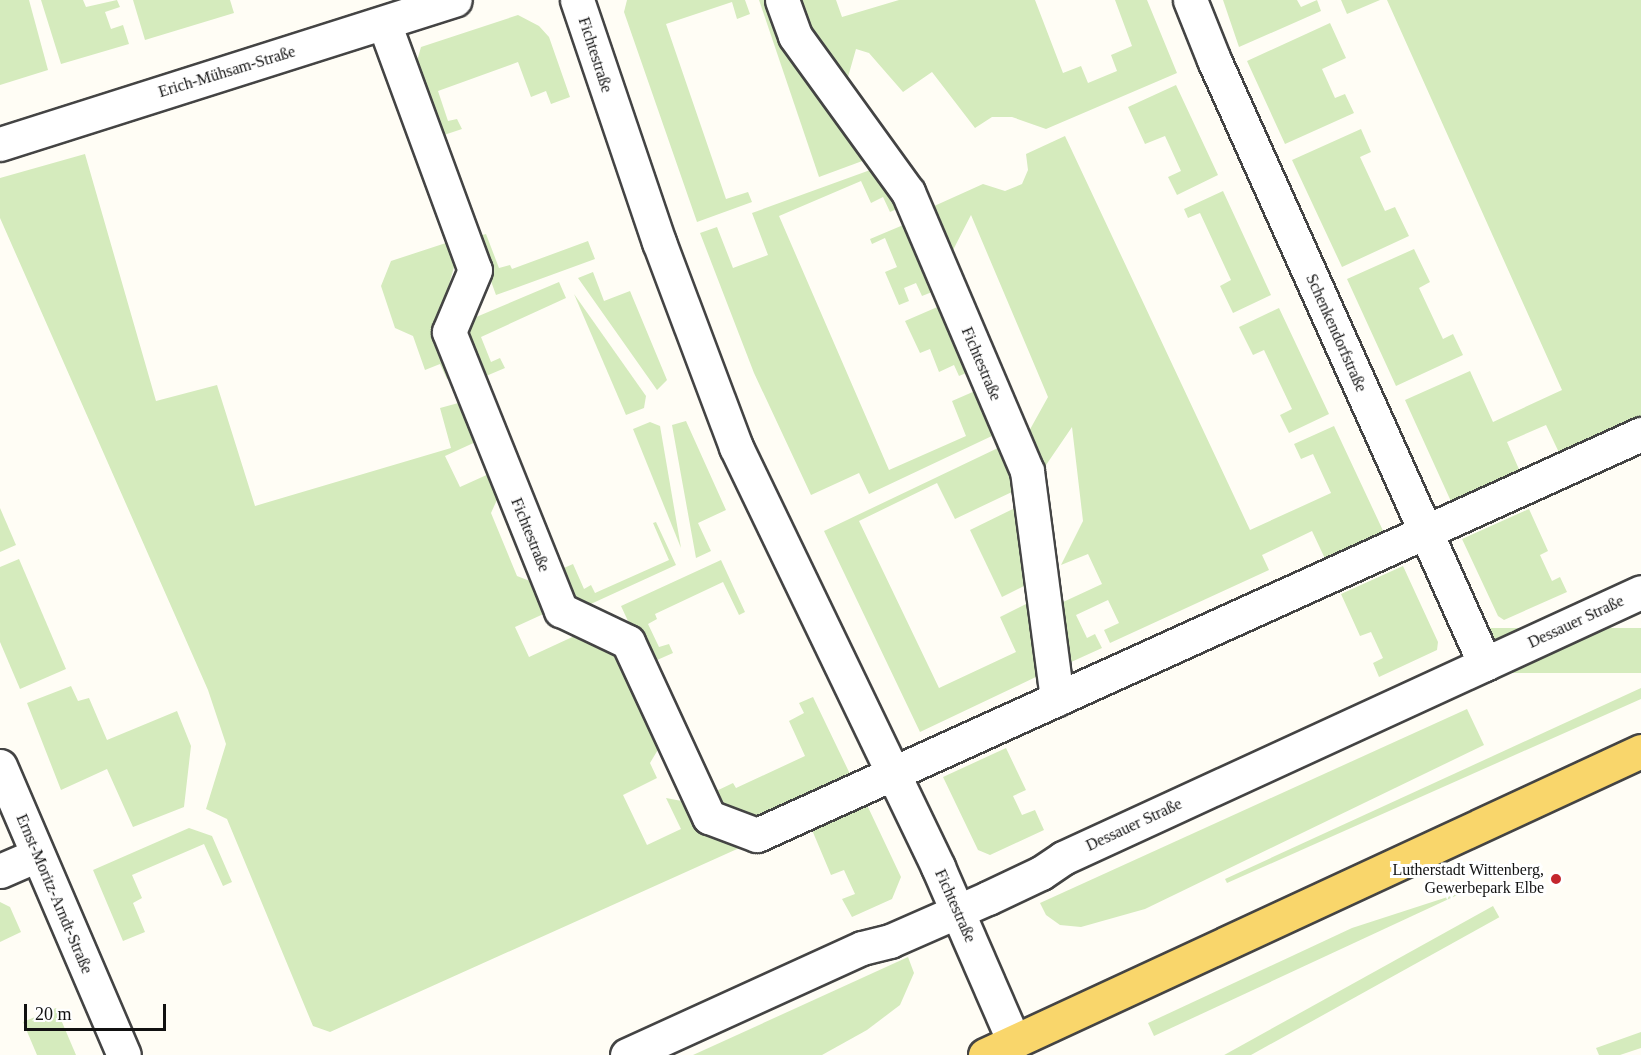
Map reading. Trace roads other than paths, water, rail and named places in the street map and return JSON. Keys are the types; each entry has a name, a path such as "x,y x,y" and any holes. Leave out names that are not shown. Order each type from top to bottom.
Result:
{"main road":[{"path":"985,1055 1641,751"}],"street":[{"name":"Erich-Mühsam-Straße","path":"0,144 455,0"},
{"name":"Fichtestraße","path":"577,0 712,388 736,447 957,911 1014,1042"},
{"name":"Fichtestraße","path":"782,0 795,36 908,192 1027,471 1057,699"},
{"name":"Schenkendorfstraße","path":"1190,0 1485,664"},
{"name":"Fichtestraße","path":"384,23 475,270 449,332 561,610 628,642 708,817 757,835 892,772"},
{"path":"892,772 1641,434"},
{"name":"Dessauer Straße","path":"627,1055 862,948 890,941 1041,873 1063,858 1641,592"},
{"name":"Ernst-Moritz-Arndt-Straße","path":"0,766 124,1055"},
{"path":"0,871 37,855"}],"place":[{"name":"Lutherstadt Wittenberg, Gewerbepark Elbe","path":"1556,879"}]}
